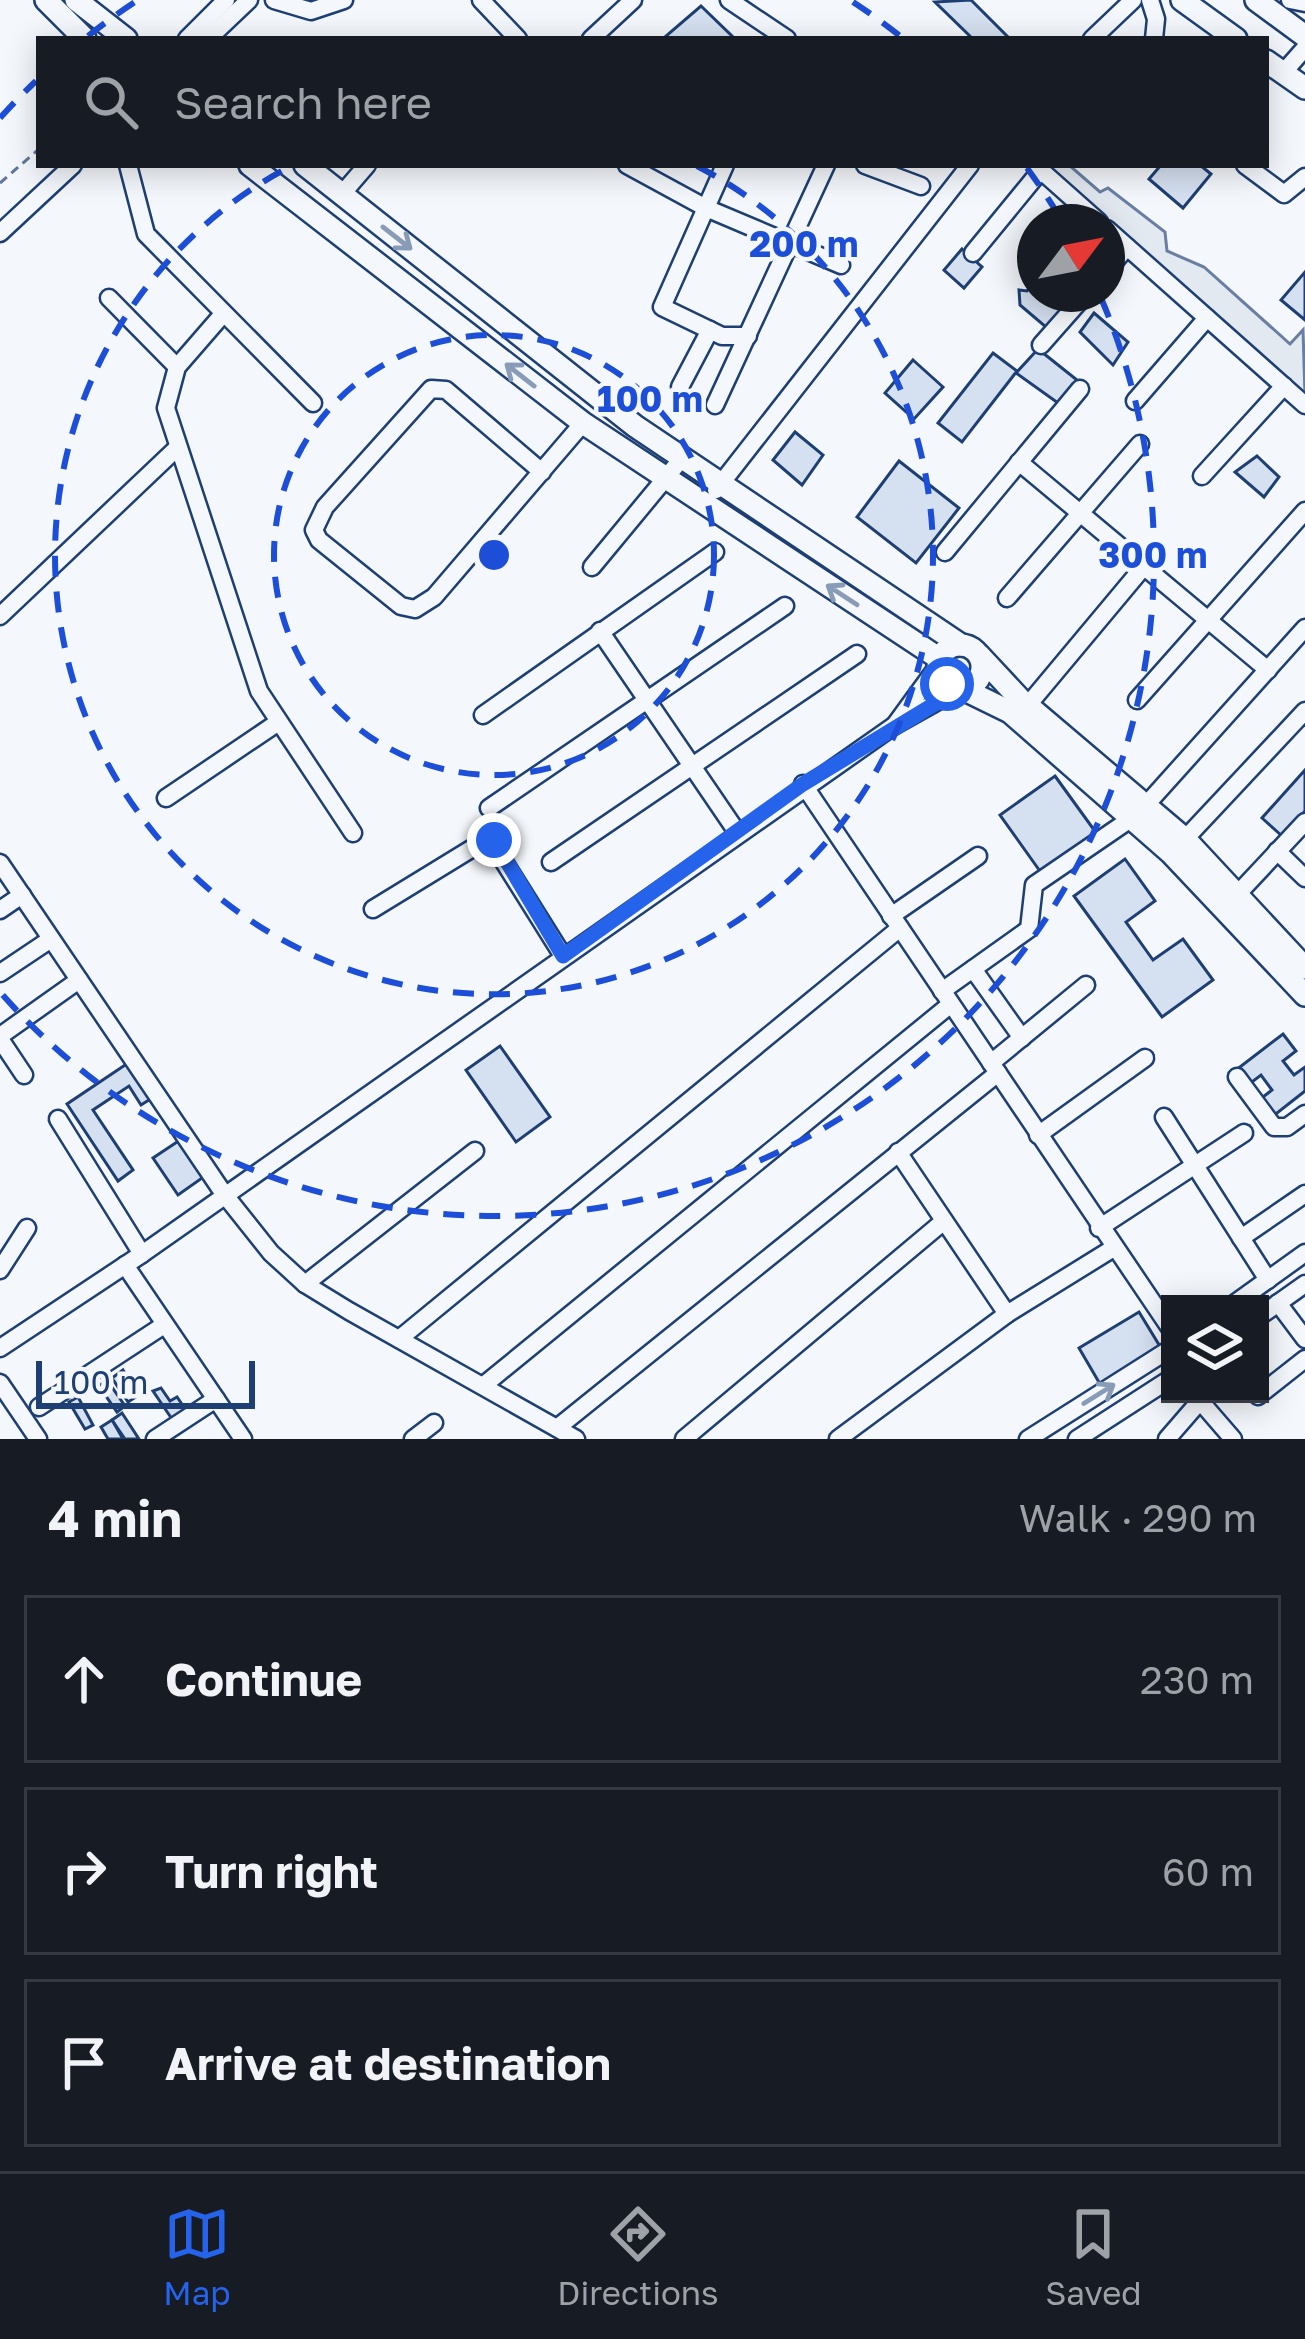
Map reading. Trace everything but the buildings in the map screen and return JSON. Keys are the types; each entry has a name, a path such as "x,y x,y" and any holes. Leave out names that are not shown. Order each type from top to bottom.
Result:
{"main road":[{"path":"46,0 82,36"},
{"path":"76,0 122,36"},
{"path":"1181,0 1232,36"},
{"path":"1256,0 1305,37"},
{"path":"1274,67 1304,86"},
{"path":"254,168 584,424 939,663 947,684 1010,712 1139,812"},
{"path":"309,168 634,427 970,650 1305,968"},
{"path":"939,663 948,648 970,650"},
{"path":"961,688 980,676 970,650"},
{"path":"1231,901 1305,995"}],"street":[{"path":"190,36 226,0"},
{"path":"211,36 249,0"},
{"path":"274,0 311,11 344,0"},
{"path":"481,0 515,36"},
{"path":"594,36 633,0"},
{"path":"728,0 780,36"},
{"path":"1095,36 1133,0"},
{"path":"1150,0 1154,36"},
{"path":"1290,0 1305,3"},
{"path":"1274,67 1305,48"},
{"path":"0,233 71,168"},
{"path":"129,168 146,234 313,403"},
{"path":"342,194 365,168"},
{"path":"633,168 706,208 841,265"},
{"path":"724,168 662,303 665,310 710,330 748,336"},
{"path":"715,405 825,168"},
{"path":"873,168 921,186"},
{"path":"705,507 968,168"},
{"path":"974,253 1038,168 1079,204"},
{"path":"1249,168 1284,194 1305,177"},
{"path":"1125,249 1305,405"},
{"path":"109,298 177,367"},
{"path":"1041,345 1070,312"},
{"path":"223,314 177,367 166,408 259,691 353,833"},
{"path":"1135,401 1207,318"},
{"path":"680,387 710,330"},
{"path":"1202,476 1284,386"},
{"path":"542,472 446,390 431,388 325,507 314,530 319,540 401,607 415,609 434,597 584,424"},
{"path":"945,552 1080,389"},
{"path":"1007,598 1140,444"},
{"path":"0,616 178,447"},
{"path":"592,567 683,457"},
{"path":"1019,462 1268,670"},
{"path":"1137,700 1305,511"},
{"path":"483,715 715,552"},
{"path":"1028,705 1145,565"},
{"path":"490,808 784,606"},
{"path":"484,1385 946,998 973,969 1029,929 1034,885 1139,812 1305,628"},
{"path":"600,631 737,832"},
{"path":"551,862 857,654"},
{"path":"895,724 939,663"},
{"path":"0,1348 142,1254 803,784 961,688"},
{"path":"1178,846 1305,711"},
{"path":"166,798 277,723"},
{"path":"803,784 1161,1316"},
{"path":"1231,901 1305,822"},
{"path":"373,908 489,838 563,956"},
{"path":"1277,851 1305,878"},
{"path":"399,1340 978,856"},
{"path":"0,863 224,1193 272,1253 305,1284 576,1439"},
{"path":"0,910 22,895"},
{"path":"0,973 51,939"},
{"path":"973,969 1022,1038"},
{"path":"25,1075 0,1037 79,980"},
{"path":"557,1428 898,1152 1086,986"},
{"path":"1038,1135 1145,1058"},
{"path":"1237,1077 1274,1127 1287,1126 1305,1114"},
{"path":"1164,1117 1268,1280"},
{"path":"58,1118 142,1254"},
{"path":"1099,1228 1244,1133"},
{"path":"305,1284 475,1151"},
{"path":"898,1152 1007,1315"},
{"path":"1241,1238 1305,1194"},
{"path":"685,1439 944,1221"},
{"path":"0,1270 27,1228"},
{"path":"838,1439 1007,1315 1112,1249"},
{"path":"1247,1295 1305,1253"},
{"path":"125,1265 243,1439"},
{"path":"1269,1310 1305,1284"},
{"path":"1278,1303 1305,1339"},
{"path":"39,1407 164,1325"},
{"path":"1028,1439 1161,1355"},
{"path":"1269,1387 1305,1359"},
{"path":"0,1383 38,1439"},
{"path":"1077,1439 1161,1385"},
{"path":"155,1439 216,1400"},
{"path":"1167,1439 1199,1403"},
{"path":"1208,1403 1233,1439"},
{"path":"413,1439 434,1423"}],"path":[{"path":"0,183 36,152"}],"shaded area":[{"path":"1048,168 1072,168 1100,192 1108,188 1165,232 1167,251 1204,267 1290,344 1303,330 1305,395 1125,236 1125,204 1089,204"}],"route":[{"path":"494,840 563,956 803,784 961,688 947,684"}]}
